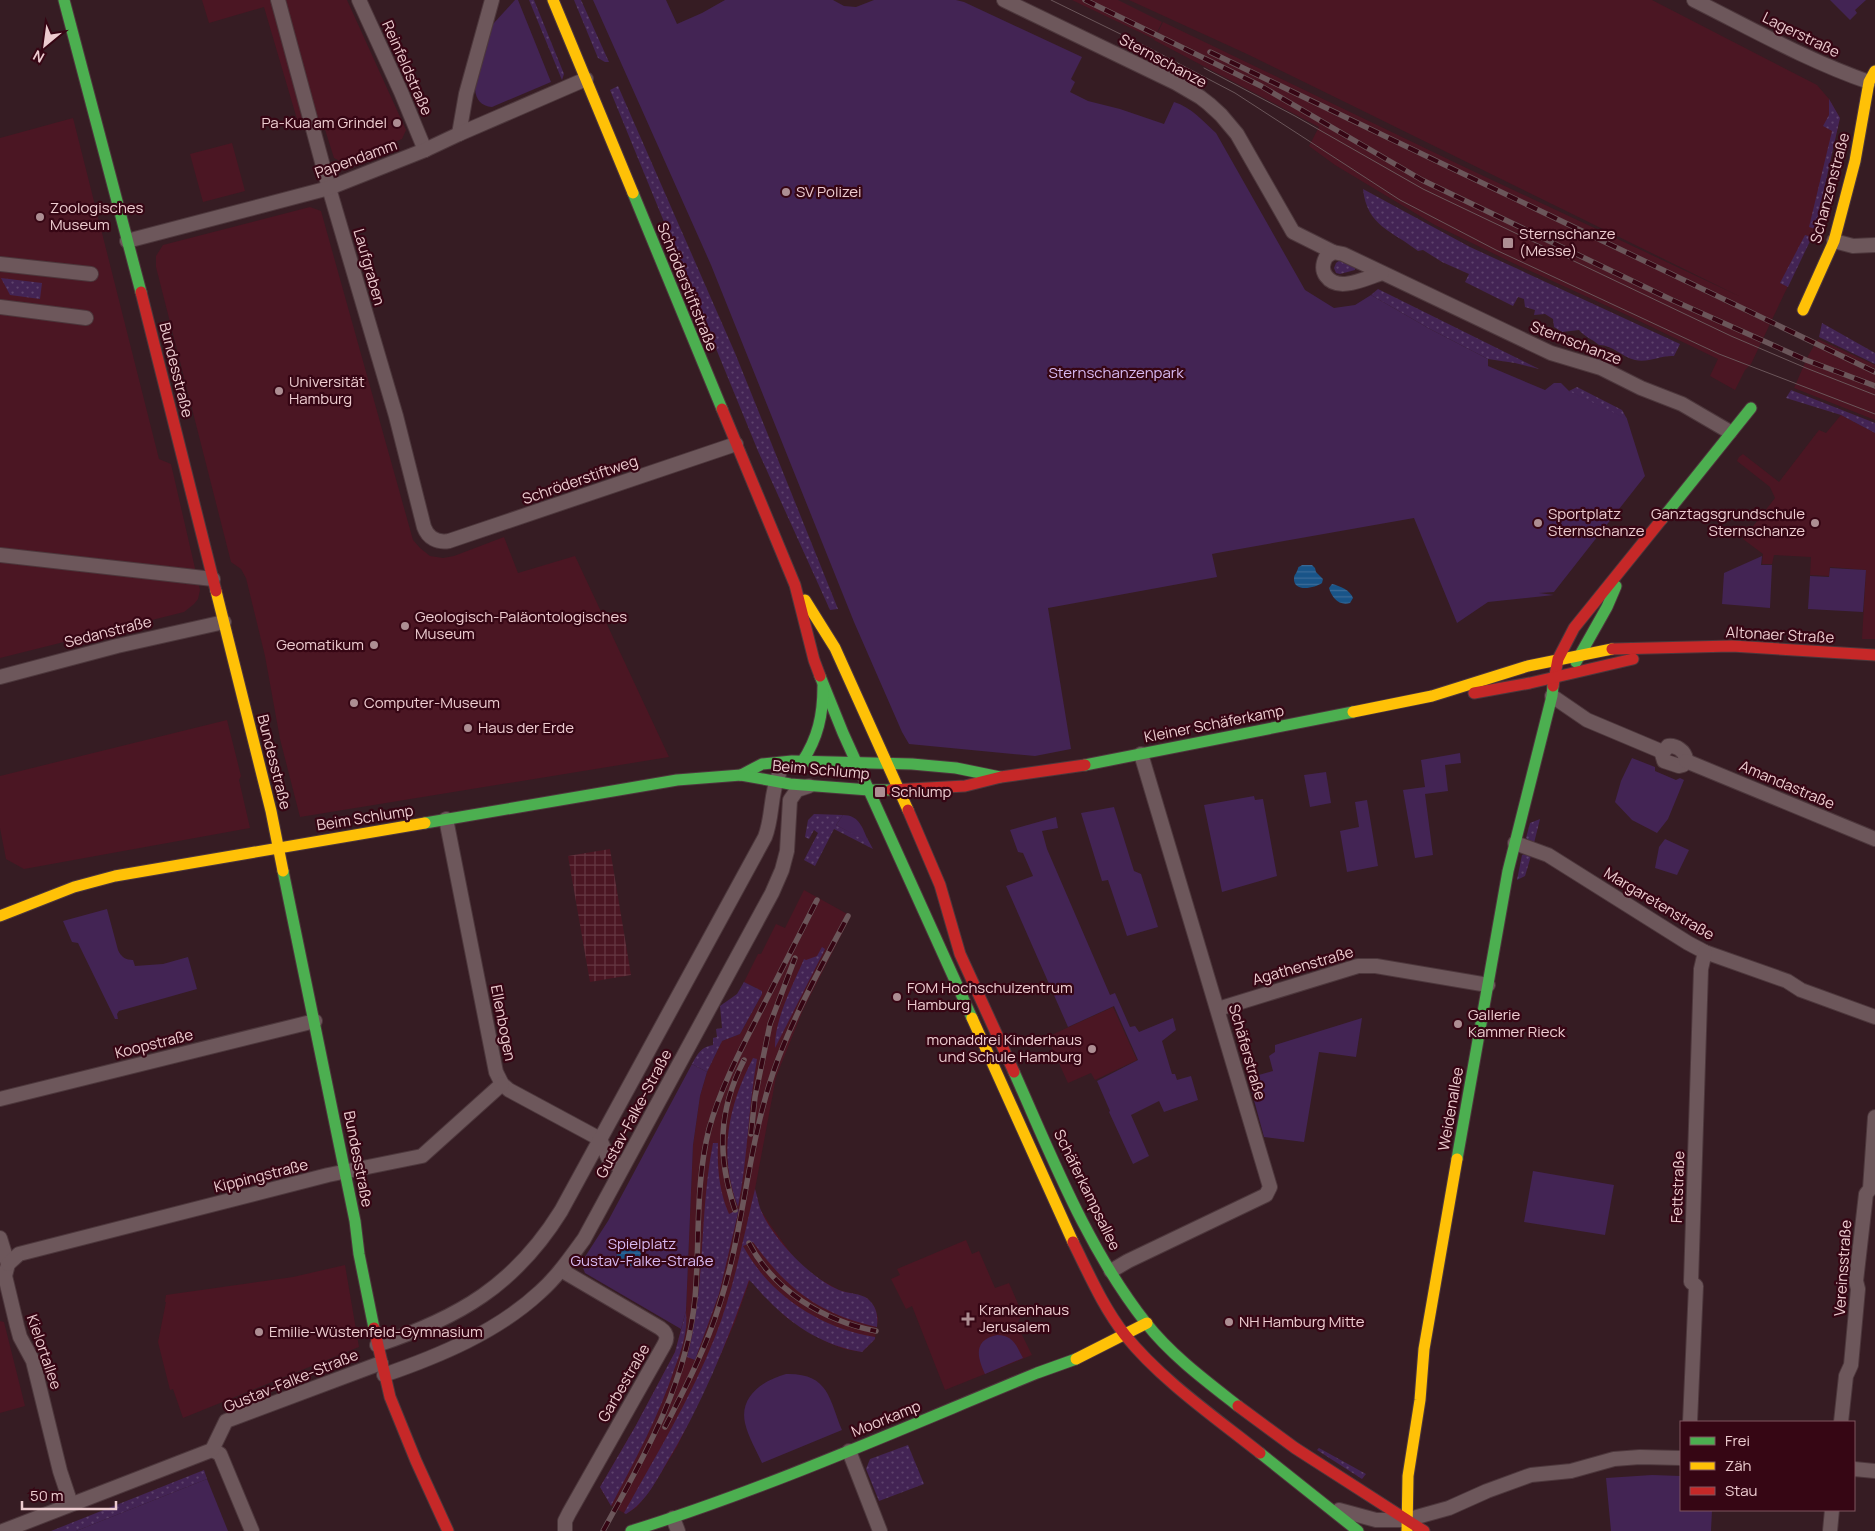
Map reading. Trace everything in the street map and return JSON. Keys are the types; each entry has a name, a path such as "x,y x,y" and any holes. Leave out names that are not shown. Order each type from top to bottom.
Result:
{"main road":[{"name":"Bundesstraße","path":"64,0 224,622 279,848 355,1221 359,1254 383,1369 393,1403 416,1461 448,1531"},
{"name":"Schröderstiftstraße","path":"553,0 795,585 814,660 856,762"},
{"name":"Schanzenstraße","path":"1803,310 1834,241 1855,161 1872,77"},
{"path":"1534,665 1552,650 1576,625 1624,568 1730,432 1751,408"},
{"path":"1569,673 1607,607 1624,568"},
{"name":"Schröderstiftstraße","path":"795,585 835,648 888,763"},
{"path":"1559,659 1576,625"},
{"name":"Altonaer Straße","path":"1580,654 1626,648 1732,646 1875,655"},
{"name":"Altonaer Straße","path":"1553,677 1684,648"},
{"name":"Kleiner Schäferkamp","path":"899,790 965,786 1001,777 1062,769 1432,696 1534,665 1580,654"},
{"name":"Weidenallee","path":"1407,1525 1408,1476 1420,1400 1422,1359 1506,881 1552,696 1553,677 1559,659"},
{"name":"Weidenallee","path":"1552,696 1569,673"},
{"name":"Kleiner Schäferkamp","path":"1432,696 1487,691 1553,677"},
{"path":"797,762 813,746 820,728 824,707 823,683"},
{"name":"Beim Schlump","path":"741,775 763,764 797,762 888,763"},
{"path":"856,762 1070,1236 1104,1305 1125,1335 1162,1374 1358,1531"},
{"name":"Kleiner Schäferkamp","path":"888,763 960,768 1001,777"},
{"name":"Schäferkampsallee","path":"888,763 940,886 960,954 1069,1193 1111,1271 1147,1323 1188,1365 1249,1415 1407,1525 1424,1531"},
{"name":"Beim Schlump","path":"1,913 94,881 150,869 677,780 741,775 809,786 899,790"},
{"name":"Moorkamp","path":"631,1531 675,1525 1037,1373 1073,1361 1147,1323"}],"street":[{"name":"Laufgraben","path":"278,0 329,188 396,416 424,527 429,536 434,540"},
{"name":"Reinfeldstraße","path":"359,0 425,150"},
{"path":"458,134 466,94 492,0"},
{"name":"Sternschanze","path":"1004,0 1176,83 1200,97 1221,115 1237,134 1293,232 1562,358 1595,366 1641,388 1682,404 1730,432"},
{"name":"Lagerstraße","path":"1694,0 1807,57 1872,77"},
{"name":"Papendamm","path":"127,240 329,188 425,150 586,79"},
{"path":"1834,241 1853,246 1875,245"},
{"path":"1333,252 1326,257 1323,267 1326,277 1337,283 1356,282 1382,273"},
{"path":"0,264 91,274"},
{"path":"0,307 86,318"},
{"name":"Schröderstiftweg","path":"434,540 448,541 736,444"},
{"path":"0,555 213,579"},
{"name":"Sedanstraße","path":"0,677 117,646 224,622"},
{"name":"Amandastraße","path":"1552,696 1587,720 1663,752 1668,746 1674,746 1684,753 1686,761 1875,839"},
{"name":"Schäferstraße","path":"1111,1271 1266,1195 1270,1187 1141,754"},
{"name":"Gustav-Falke-Straße","path":"377,1345 410,1334 455,1312 484,1295 523,1262 548,1232 765,837 776,782 780,772 797,762"},
{"name":"Gustav-Falke-Straße","path":"212,1450 226,1422 383,1369 410,1366 448,1350 496,1326 533,1298 561,1270 584,1239 772,893 782,870 787,851 790,800 797,790 809,786"},
{"name":"Ellenbogen","path":"446,819 496,1072 502,1084 600,1139"},
{"name":"Margaretenstraße","path":"1515,843 1548,855 1705,952 1787,981 1801,990 1875,1016"},
{"name":"Fettstraße","path":"1690,1421 1696,1286 1691,1282 1694,1175 1702,969 1705,952"},
{"name":"Agathenstraße","path":"1218,1009 1358,966 1376,966 1488,985"},
{"name":"Koopstraße","path":"0,1099 315,1021"},
{"name":"Kippingstraße","path":"8,1264 19,1254 345,1172 422,1156 502,1084"},
{"name":"Vereinsstraße","path":"1842,1421 1846,1376 1851,1365 1858,1289 1856,1281 1866,1194 1870,1189 1875,1116"},
{"path":"600,1139 608,1160 622,1168"},
{"name":"Kielortallee","path":"0,1238 8,1264 5,1276 17,1326 33,1361 60,1471 71,1504"},
{"name":"Garbestraße","path":"561,1270 665,1331 667,1336 664,1345 566,1518 565,1531"},
{"path":"3,1531 212,1450 220,1454 252,1531"},
{"path":"849,1451 880,1531"},
{"path":"1329,1506 1376,1520 1407,1525 1487,1490 1531,1475 1571,1471 1614,1459 1640,1457 1680,1458"},
{"path":"1855,1469 1875,1471"},
{"path":"1830,1531 1832,1511"}],"shaded area":[{"path":"202,0 347,0 406,130 402,139 344,163 334,158 322,120 299,126 264,7 209,23"},
{"path":"1072,0 1118,0 1162,22 1154,39"},
{"path":"1129,0 1652,0 1817,85 1829,99 1840,118 1815,229 1751,364 1745,370 1735,390 1710,376 1718,359 1435,225 1335,165 1309,146 1319,127 1154,40 1163,22 1741,297 1247,54"},
{"path":"73,118 159,459 171,464 200,590 198,599 184,612 0,658 0,138"},
{"path":"232,143 245,191 203,202 190,154"},
{"name":"Universität Hamburg","path":"310,207 321,211 413,540 430,556 443,558 454,556 504,537 518,573 575,556 669,757 300,817 280,739 265,656 246,578 241,569 231,562 156,267 156,256 163,245"},
{"path":"1818,339 1875,365 1875,420 1794,388 1808,356"},
{"name":"Ganztagsgrundschule Sternschanze","path":"1841,415 1875,433 1875,639 1862,639 1866,570 1830,567 1829,576 1810,575 1811,557 1774,555 1772,564 1762,564 1763,554 1743,539 1775,498 1770,487 1737,461 1739,457 1743,454 1779,482 1819,430 1826,433"},
{"path":"227,720 241,776 239,780 250,828 24,869 6,859 0,828 0,776"},
{"path":"610,849 631,975 590,982 568,856"},
{"path":"804,890 851,916 803,1010 776,1077 755,1189 760,1209 795,1259 814,1276 839,1290 867,1298 875,1308 878,1318 875,1339 862,1352 844,1349 825,1341 787,1318 750,1280 735,1322 677,1447 651,1489 637,1507 626,1514 611,1506 600,1487 675,1352 686,1311 693,1145 700,1096 707,1072 722,1041 740,1034 762,994 762,991 744,982 758,954 761,954 776,924 785,928"},
{"name":"monaddrei Kinderhaus und Schule Hamburg","path":"1113,1007 1137,1060 1095,1080 1091,1073 1068,1083 1047,1037"},
{"name":"Krankenhaus Jerusalem","path":"966,1240 972,1254 979,1251 995,1288 1009,1283 1022,1313 1017,1325 1032,1355 945,1390 912,1306 906,1309 891,1279 900,1275 897,1269"},
{"name":"Emilie-Wüstenfeld-Gymnasium","path":"345,1265 359,1347 183,1418 173,1389 170,1390 158,1342 166,1295 293,1277"},
{"path":"0,1321 4,1322 25,1406 0,1413"}],"green space":[{"path":"515,0 518,0 551,82 492,107 480,102 475,89 493,24"},
{"path":"529,0 534,0 564,74 562,80"},
{"path":"574,0 581,0 609,62 598,58"},
{"name":"Sternschanzenpark","path":"593,0 666,0 677,24 725,0 833,0 844,6 856,7 874,0 956,0 964,2 1082,57 1071,79 1075,82 1070,92 1088,101 1120,109 1164,124 1174,102 1186,107 1197,115 1216,133 1305,290 1334,308 1355,305 1371,295 1430,329 1488,359 1488,366 1545,390 1554,383 1561,383 1569,391 1627,419 1645,476 1554,592 1539,593 1554,595 1488,602 1457,623 1414,518 1212,554 1217,577 1048,608 1071,749 1035,756 909,744 854,622 711,265"},
{"path":"1830,0 1866,0 1855,10 1857,13 1850,20"},
{"path":"618,86 735,353 838,609 830,610 758,451 610,90"},
{"path":"1829,99 1840,118 1815,229 1809,227 1832,131 1823,126 1829,115"},
{"path":"1363,189 1470,247 1680,344 1674,356 1640,361 1635,360 1609,347 1599,345 1579,330 1562,332 1554,327 1553,319 1545,314 1534,315 1535,310 1525,307 1524,299 1518,297 1513,306 1465,282 1469,274 1442,262 1423,250 1418,251 1383,227 1370,212 1365,202"},
{"path":"1805,235 1812,237 1788,287 1780,283"},
{"path":"1340,260 1355,268 1355,270 1340,274 1336,273 1334,268"},
{"path":"1,278 42,283 40,299 10,295"},
{"path":"1378,289 1539,369 1488,359 1430,329 1371,295"},
{"path":"1822,323 1875,353 1875,364 1819,337"},
{"path":"1577,387 1622,410 1627,419 1602,424 1569,391"},
{"path":"1791,390 1875,423 1875,433 1841,415 1786,398"},
{"path":"1762,556 1761,565 1772,565 1770,608 1722,604 1724,573"},
{"path":"1830,568 1866,570 1863,612 1808,609 1810,576 1829,577"},
{"path":"1460,753 1461,763 1445,765 1448,791 1425,794 1433,855 1415,858 1403,790 1425,787 1421,760"},
{"path":"1632,758 1655,767 1655,771 1676,780 1680,778 1684,780 1668,819 1657,833 1632,820 1615,802 1621,781"},
{"path":"1326,772 1331,803 1310,807 1304,775"},
{"path":"1254,796 1255,800 1263,799 1277,876 1222,892 1204,805"},
{"path":"1367,800 1378,866 1347,872 1340,831 1359,827 1355,802"},
{"path":"1114,807 1134,871 1141,874 1158,927 1127,936 1108,880 1102,881 1081,813"},
{"path":"814,814 843,815 836,825 864,839 867,838 873,849 834,829 815,866 804,860 818,833 814,830 809,839 805,837 808,820"},
{"path":"843,815 856,819 867,838 864,840 836,825"},
{"path":"1056,817 1058,828 1042,831 1047,849 1110,995 1115,993 1130,1027 1135,1026 1139,1032 1173,1018 1176,1030 1162,1041 1172,1074 1175,1074 1177,1080 1191,1076 1198,1100 1164,1112 1159,1101 1131,1115 1149,1156 1133,1164 1097,1081 1138,1060 1114,1006 1068,1027 1006,886 1033,876 1023,853 1018,852 1010,830"},
{"path":"1540,819 1534,843 1528,841 1526,838 1530,823"},
{"path":"1665,839 1689,850 1677,875 1655,868 1659,847"},
{"path":"1522,855 1531,856 1525,876 1517,880"},
{"path":"107,909 118,950 122,956 133,960 135,966 163,964 188,957 197,989 119,1011 117,1014 118,1019 115,1019 78,943 72,942 63,921"},
{"path":"822,947 825,949 775,1048 781,1014 804,959 817,956"},
{"path":"744,982 762,991 762,994 740,1034 722,1041 707,1072 692,1064 700,1051 713,1045 713,1038 717,1037 716,1029 722,1028 720,1006 737,994"},
{"path":"1362,1018 1356,1057 1319,1052 1304,1142 1264,1137 1248,1078 1273,1071 1269,1056 1275,1052 1275,1045"},
{"path":"753,1058 757,1059 738,1207 728,1168 727,1149 732,1112 737,1094"},
{"name":"Spielplatz Gustav-Falke-Straße","path":"692,1064 707,1072 700,1096 693,1145 686,1311 681,1329 585,1273 581,1263 608,1221"},
{"path":"713,1143 718,1143 719,1179 729,1214 739,1209 719,1294 695,1360 687,1357 697,1304 706,1197"},
{"path":"1533,1171 1614,1185 1605,1235 1524,1222"},
{"path":"755,1189 765,1219 782,1244 804,1266 828,1284 839,1290 868,1299 876,1312 877,1327 838,1315 806,1297 779,1273 753,1242 743,1246 754,1264 767,1280 799,1307 835,1326 875,1337 875,1339 862,1352 823,1340 788,1319 749,1280 732,1327 691,1420 649,1492 639,1504 626,1514 624,1513 661,1448 706,1360 722,1319 733,1282"},
{"path":"686,1311 684,1340 669,1385 646,1438 611,1506 600,1487 675,1352"},
{"path":"997,1335 1010,1339 1016,1345 1023,1358 985,1374 980,1361 979,1350 984,1341 989,1337"},
{"path":"786,1374 811,1378 819,1383 830,1398 842,1430 762,1463 746,1428 744,1413 746,1405 750,1397 762,1385 769,1380"},
{"path":"908,1445 924,1484 879,1501 866,1469 870,1459"},
{"path":"1319,1448 1366,1474 1362,1479 1317,1450"},
{"path":"204,1470 207,1479 76,1531 51,1531"},
{"path":"1652,1475 1680,1476 1680,1511 1712,1511 1711,1531 1611,1531 1606,1478"},
{"path":"207,1479 228,1531 76,1531"}],"water":[{"path":"1312,565 1323,579 1322,583 1310,588 1297,586 1294,577 1298,567"},
{"path":"1332,584 1350,593 1353,598 1350,603 1342,603 1334,598 1329,588"},
{"path":"630,1240 639,1244 643,1253 639,1262 630,1266 621,1262 617,1253 621,1244"}],"tram line":[{"path":"1051,0 1235,93 1400,200 1496,250 1719,354 1875,414"},
{"path":"1204,68 1295,116 1423,189 1731,336 1875,395"}],"railway":[{"path":"1085,0 1261,86 1422,180 1672,300 1806,360 1875,386"},
{"path":"1210,52 1875,372"},
{"path":"603,1531 648,1447 673,1390 683,1360 695,1298 702,1171 709,1129 714,1114 738,1056 817,900"},
{"path":"665,1427 701,1352 719,1306 734,1248 757,1131 773,1073 798,1013 848,916"},
{"path":"751,1134 755,1097 770,1024 795,958"},
{"path":"735,1210 725,1171 723,1134 729,1097 744,1060"},
{"path":"749,1243 772,1276 802,1301 838,1320 876,1331"}],"traffic: fast":[{"path":"64,0 141,292"},
{"path":"633,193 722,409"},
{"path":"1662,519 1751,408"},
{"path":"1576,662 1607,607 1616,586"},
{"path":"820,676 843,733 972,1018"},
{"path":"802,762 816,735 822,707 823,686"},
{"path":"1457,1159 1508,871 1553,686"},
{"path":"1085,765 1353,712"},
{"path":"741,775 762,764 792,761 912,764 956,768 1000,777"},
{"path":"425,823 677,780 741,775 790,784 891,790"},
{"path":"283,871 355,1221 359,1254 374,1328"},
{"path":"1014,1072 1072,1201 1088,1233 1125,1294 1166,1346 1238,1406"},
{"path":"631,1531 785,1477 1037,1373 1076,1359"},
{"path":"1260,1453 1358,1531"}],"traffic: slow":[{"path":"553,0 633,193"},
{"path":"1803,310 1834,241 1855,161 1869,82 1875,71"},
{"path":"216,591 271,811 283,871"},
{"path":"805,600 835,648 908,810"},
{"path":"1353,712 1432,696 1528,666 1612,649"},
{"path":"0,916 74,887 115,876 425,823"},
{"path":"972,1018 1073,1242"},
{"path":"1407,1531 1408,1476 1420,1400 1424,1349 1457,1159"},
{"path":"1076,1359 1147,1323"}],"traffic: jam":[{"path":"141,292 216,591"},
{"path":"722,409 795,585 814,660 820,676"},
{"path":"1553,686 1558,659 1574,628 1662,519"},
{"path":"1612,649 1732,646 1875,655"},
{"path":"1474,693 1530,683 1633,659"},
{"path":"891,790 965,786 1001,777 1085,765"},
{"path":"908,810 940,885 960,954 1014,1072"},
{"path":"1073,1242 1110,1313 1139,1351 1171,1382 1260,1453"},
{"path":"374,1328 390,1397 416,1461 448,1531"},
{"path":"1238,1406 1295,1448 1424,1531"}],"place":[{"name":"Pa-Kua am Grindel","path":"397,123"},
{"name":"SV Polizei","path":"786,192"},
{"name":"Zoologisches Museum","path":"40,217"},
{"name":"Sternschanze (Messe)","path":"1508,243"},
{"name":"Universität Hamburg","path":"279,391"},
{"name":"Sportplatz Sternschanze","path":"1538,523"},
{"name":"Ganztagsgrundschule Sternschanze","path":"1815,523"},
{"name":"Geologisch-Paläontologisches Museum","path":"405,626"},
{"name":"Geomatikum","path":"374,645"},
{"name":"Computer-Museum","path":"354,703"},
{"name":"Haus der Erde","path":"468,728"},
{"name":"Schlump","path":"880,792"},
{"name":"FOM Hochschulzentrum Hamburg","path":"897,997"},
{"name":"Gallerie Kammer Rieck","path":"1458,1024"},
{"name":"monaddrei Kinderhaus und Schule Hamburg","path":"1092,1049"},
{"name":"Krankenhaus Jerusalem","path":"968,1319"},
{"name":"NH Hamburg Mitte","path":"1229,1322"},
{"name":"Emilie-Wüstenfeld-Gymnasium","path":"259,1332"}]}
